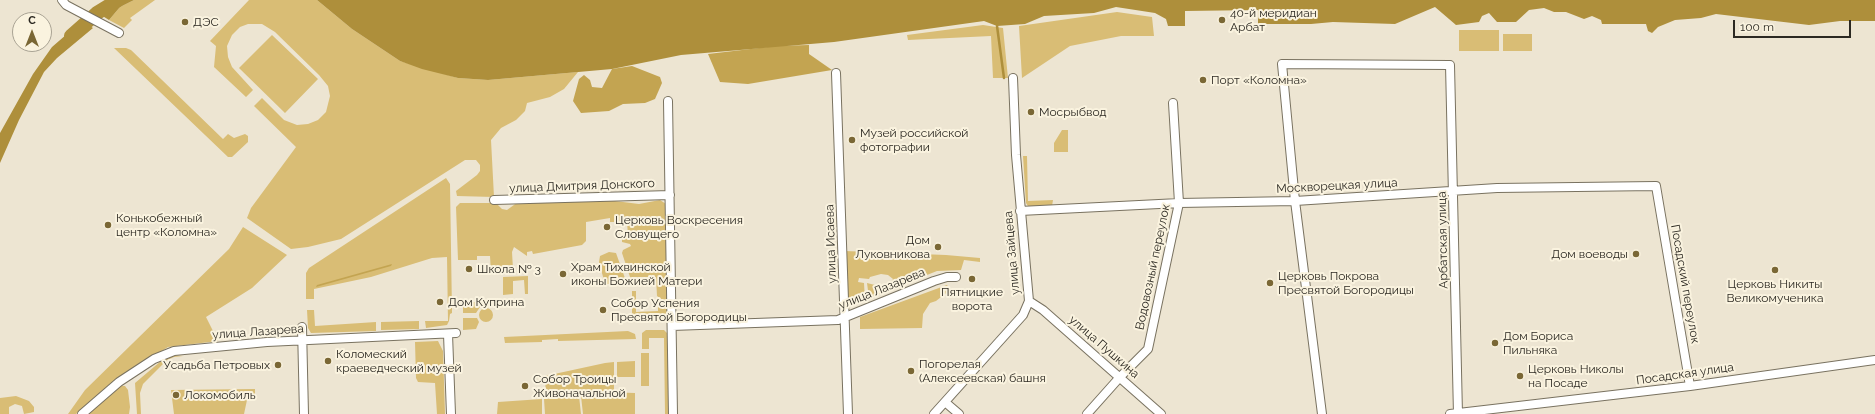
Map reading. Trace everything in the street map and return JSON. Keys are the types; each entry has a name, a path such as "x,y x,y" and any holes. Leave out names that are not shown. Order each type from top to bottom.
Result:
{"street":[{"path":"64,2 119,33"},
{"name":"Арбатская улица","path":"1295,202 1282,64 1450,65 1454,190 1455,414"},
{"name":"улица Исаева","path":"836,73 848,414"},
{"name":"улица Зайцева","path":"934,414 1023,315 1029,301 1020,211 1013,78"},
{"path":"668,100 673,414"},
{"name":"Водовозный переулок","path":"1087,414 1120,377 1148,349 1179,203 1173,103"},
{"name":"Москворецкая улица","path":"1020,211 1179,203 1295,202 1497,188 1656,186"},
{"name":"Посадский переулок","path":"1656,186 1690,386"},
{"name":"улица Дмитрия Донского","path":"494,200 670,195"},
{"path":"1295,202 1322,414"},
{"name":"улица Лазарева","path":"672,326 838,320 934,281 947,277 956,277"},
{"name":"улица Пушкина","path":"1029,301 1043,310 1161,414"},
{"path":"302,327 304,414"},
{"name":"улица Лазарева","path":"82,414 119,382 164,354 179,350 267,342 452,334 451,414"},
{"name":"Посадская улица","path":"1455,414 1690,386 1875,360"},
{"path":"945,402 960,414"}],"shaded area":[{"path":"108,0 134,0 120,7 109,20 93,10"},
{"path":"134,0 155,0 130,18 132,20 124,28 109,20 120,7"},
{"path":"249,0 317,0 352,29 400,61 458,78 488,80 578,72 564,89 550,97 527,103 525,111 516,120 501,128 491,140 494,197 457,196 456,191 480,171 480,165 476,160 465,160 341,239 308,247 291,249 247,218 251,208 296,147 254,106 262,98 284,120 297,125 308,124 318,120 326,112 330,96 328,86 319,75 275,32 262,24 248,24 240,27 232,35 227,46 228,57 232,67 253,90 246,97 214,67 216,46 210,41"},
{"path":"317,0 1875,0 1875,21 1840,21 1809,25 1716,14 1701,18 1675,20 1658,27 1652,33 1648,31 1646,24 1602,24 1601,20 1592,16 1584,19 1566,12 1554,12 1544,8 1529,10 1516,22 1497,22 1489,13 1482,16 1479,22 1456,25 1435,7 1395,24 1333,22 1311,24 1258,24 1258,10 1185,11 1185,26 1168,26 1166,19 1155,13 1116,7 1094,13 1044,16 1025,24 997,26 984,21 834,42 681,55 612,69 488,80 458,78 422,69 400,61 352,29"},
{"path":"1117,12 1152,17 1154,36 1121,36 1070,46 1022,78 1019,26"},
{"path":"82,21 93,28 57,58 44,72 19,120 0,163 0,133 33,74 48,52 52,52 52,47"},
{"path":"983,25 1003,28 1008,78 993,78 991,36 908,40 907,35"},
{"path":"1459,30 1499,30 1499,51 1459,51"},
{"path":"1503,34 1532,34 1532,51 1503,51"},
{"path":"272,35 318,79 285,113 239,68"},
{"path":"809,45 809,54 832,70 748,84 720,82 708,54 776,46"},
{"path":"114,48 126,48 131,50 223,139 228,134 234,138 245,134 248,136 248,142 232,157 228,157"},
{"path":"632,66 660,77 662,83 655,99 645,103 623,104 609,111 581,113 573,101 579,79 584,75 590,80 592,87 602,88 612,69"},
{"path":"1062,130 1068,130 1068,152 1054,152 1054,143"},
{"path":"1023,156 1027,156 1028,201 1053,200 1052,206 1032,207 1028,206 1026,203"},
{"path":"446,178 450,184 452,313 450,314 447,325 426,328 425,321 448,321 447,257 432,258 371,277 314,289 314,299 306,299 306,273 309,268"},
{"path":"607,200 639,204 660,200 666,204 667,303 657,296 656,277 636,277 636,283 632,283 622,253 623,250 631,246 630,244 622,242 622,237 628,235 627,222 610,222 610,218 586,222 586,241 582,245 533,254 532,251 527,252 527,256 514,247 512,252 512,273 491,273 490,256 477,256 477,260 458,260 456,207 460,203 496,203 502,209 507,210 518,202"},
{"path":"243,227 287,255 252,288 206,317 218,341 168,347 114,381 76,414 68,414 85,390 229,249"},
{"path":"845,251 946,255 980,258 980,262 964,260 961,270 937,271 869,298 867,283 883,287 890,285 893,279 888,275 881,274 870,277 869,279 859,278 858,282 864,283 865,301 850,305 848,302"},
{"path":"609,252 616,253 626,281 624,284 605,284 599,262 600,256"},
{"path":"392,264 391,266 316,287 317,285"},
{"path":"528,276 528,294 525,294 524,280 513,281 513,294 503,295 503,277"},
{"path":"947,285 950,290 936,301 930,303 923,314 922,328 860,329 860,317"},
{"path":"632,291 636,291 636,312 658,311 658,307 662,304 668,310 668,316 662,321 651,322 647,315 632,315"},
{"path":"463,302 478,302 480,307 476,313 463,313"},
{"path":"483,308 489,308 493,312 493,318 489,322 483,322 479,318 479,312"},
{"path":"307,310 314,310 315,326 376,322 376,331 311,333 308,328"},
{"path":"463,318 477,318 479,322 476,329 463,330"},
{"path":"419,321 419,329 381,330 381,322"},
{"path":"646,330 664,330 669,335 669,414 665,414 664,338 649,338 649,349 642,349 642,333"},
{"path":"628,331 635,334 636,339 558,341 558,339 542,340 542,342 505,343 504,337"},
{"path":"438,341 443,351 445,414 437,414 435,383 418,382 416,378 415,342"},
{"path":"641,353 649,353 649,386 641,386"},
{"path":"173,355 183,356 174,357 167,360 143,384 140,393 141,414 137,414 135,383 161,361"},
{"path":"635,361 635,377 617,377 617,362"},
{"path":"614,362 614,390 546,397 545,376"},
{"path":"120,386 125,386 128,390 130,407 129,414 88,414"},
{"path":"255,389 255,399 247,400 244,414 174,414 171,390"},
{"path":"605,392 635,393 635,414 583,414 581,396"},
{"path":"16,396 29,401 34,407 34,412 24,414 22,406 15,404 9,407 9,414 0,414 0,398"},
{"path":"579,396 581,414 545,414 544,399"},
{"path":"542,399 542,414 497,414 498,402"}],"waterway":[{"path":"71,36 97,13 118,0"},
{"path":"997,26 1004,78"}],"place":[{"name":"40-й меридиан Арбат","path":"1222,20"},
{"name":"ДЭС","path":"185,22"},
{"name":"Порт «Коломна»","path":"1203,80"},
{"name":"Мосрыбвод","path":"1031,112"},
{"name":"Музей российской фотографии","path":"852,140"},
{"name":"Конькобежный центр «Коломна»","path":"108,225"},
{"name":"Церковь Воскресения Словущего","path":"607,227"},
{"name":"Дом Луковникова","path":"938,247"},
{"name":"Дом воеводы","path":"1636,254"},
{"name":"Школа № 3","path":"469,269"},
{"name":"Церковь Никиты Великомученика","path":"1775,270"},
{"name":"Храм Тихвинской иконы Божией Матери","path":"563,274"},
{"name":"Пятницкие ворота","path":"972,279"},
{"name":"Церковь Покрова Пресвятой Богородицы","path":"1270,283"},
{"name":"Дом Куприна","path":"440,302"},
{"name":"Собор Успения Пресвятой Богородицы","path":"603,310"},
{"name":"Дом Бориса Пильняка","path":"1495,343"},
{"name":"Коломеский краеведческий музей","path":"328,361"},
{"name":"Усадьба Петровых","path":"278,365"},
{"name":"Погорелая (Алексеевская) башня","path":"911,371"},
{"name":"Церковь Николы на Посаде","path":"1520,376"},
{"name":"Собор Троицы Живоначальной","path":"525,386"},
{"name":"Локомобиль","path":"176,395"}]}
